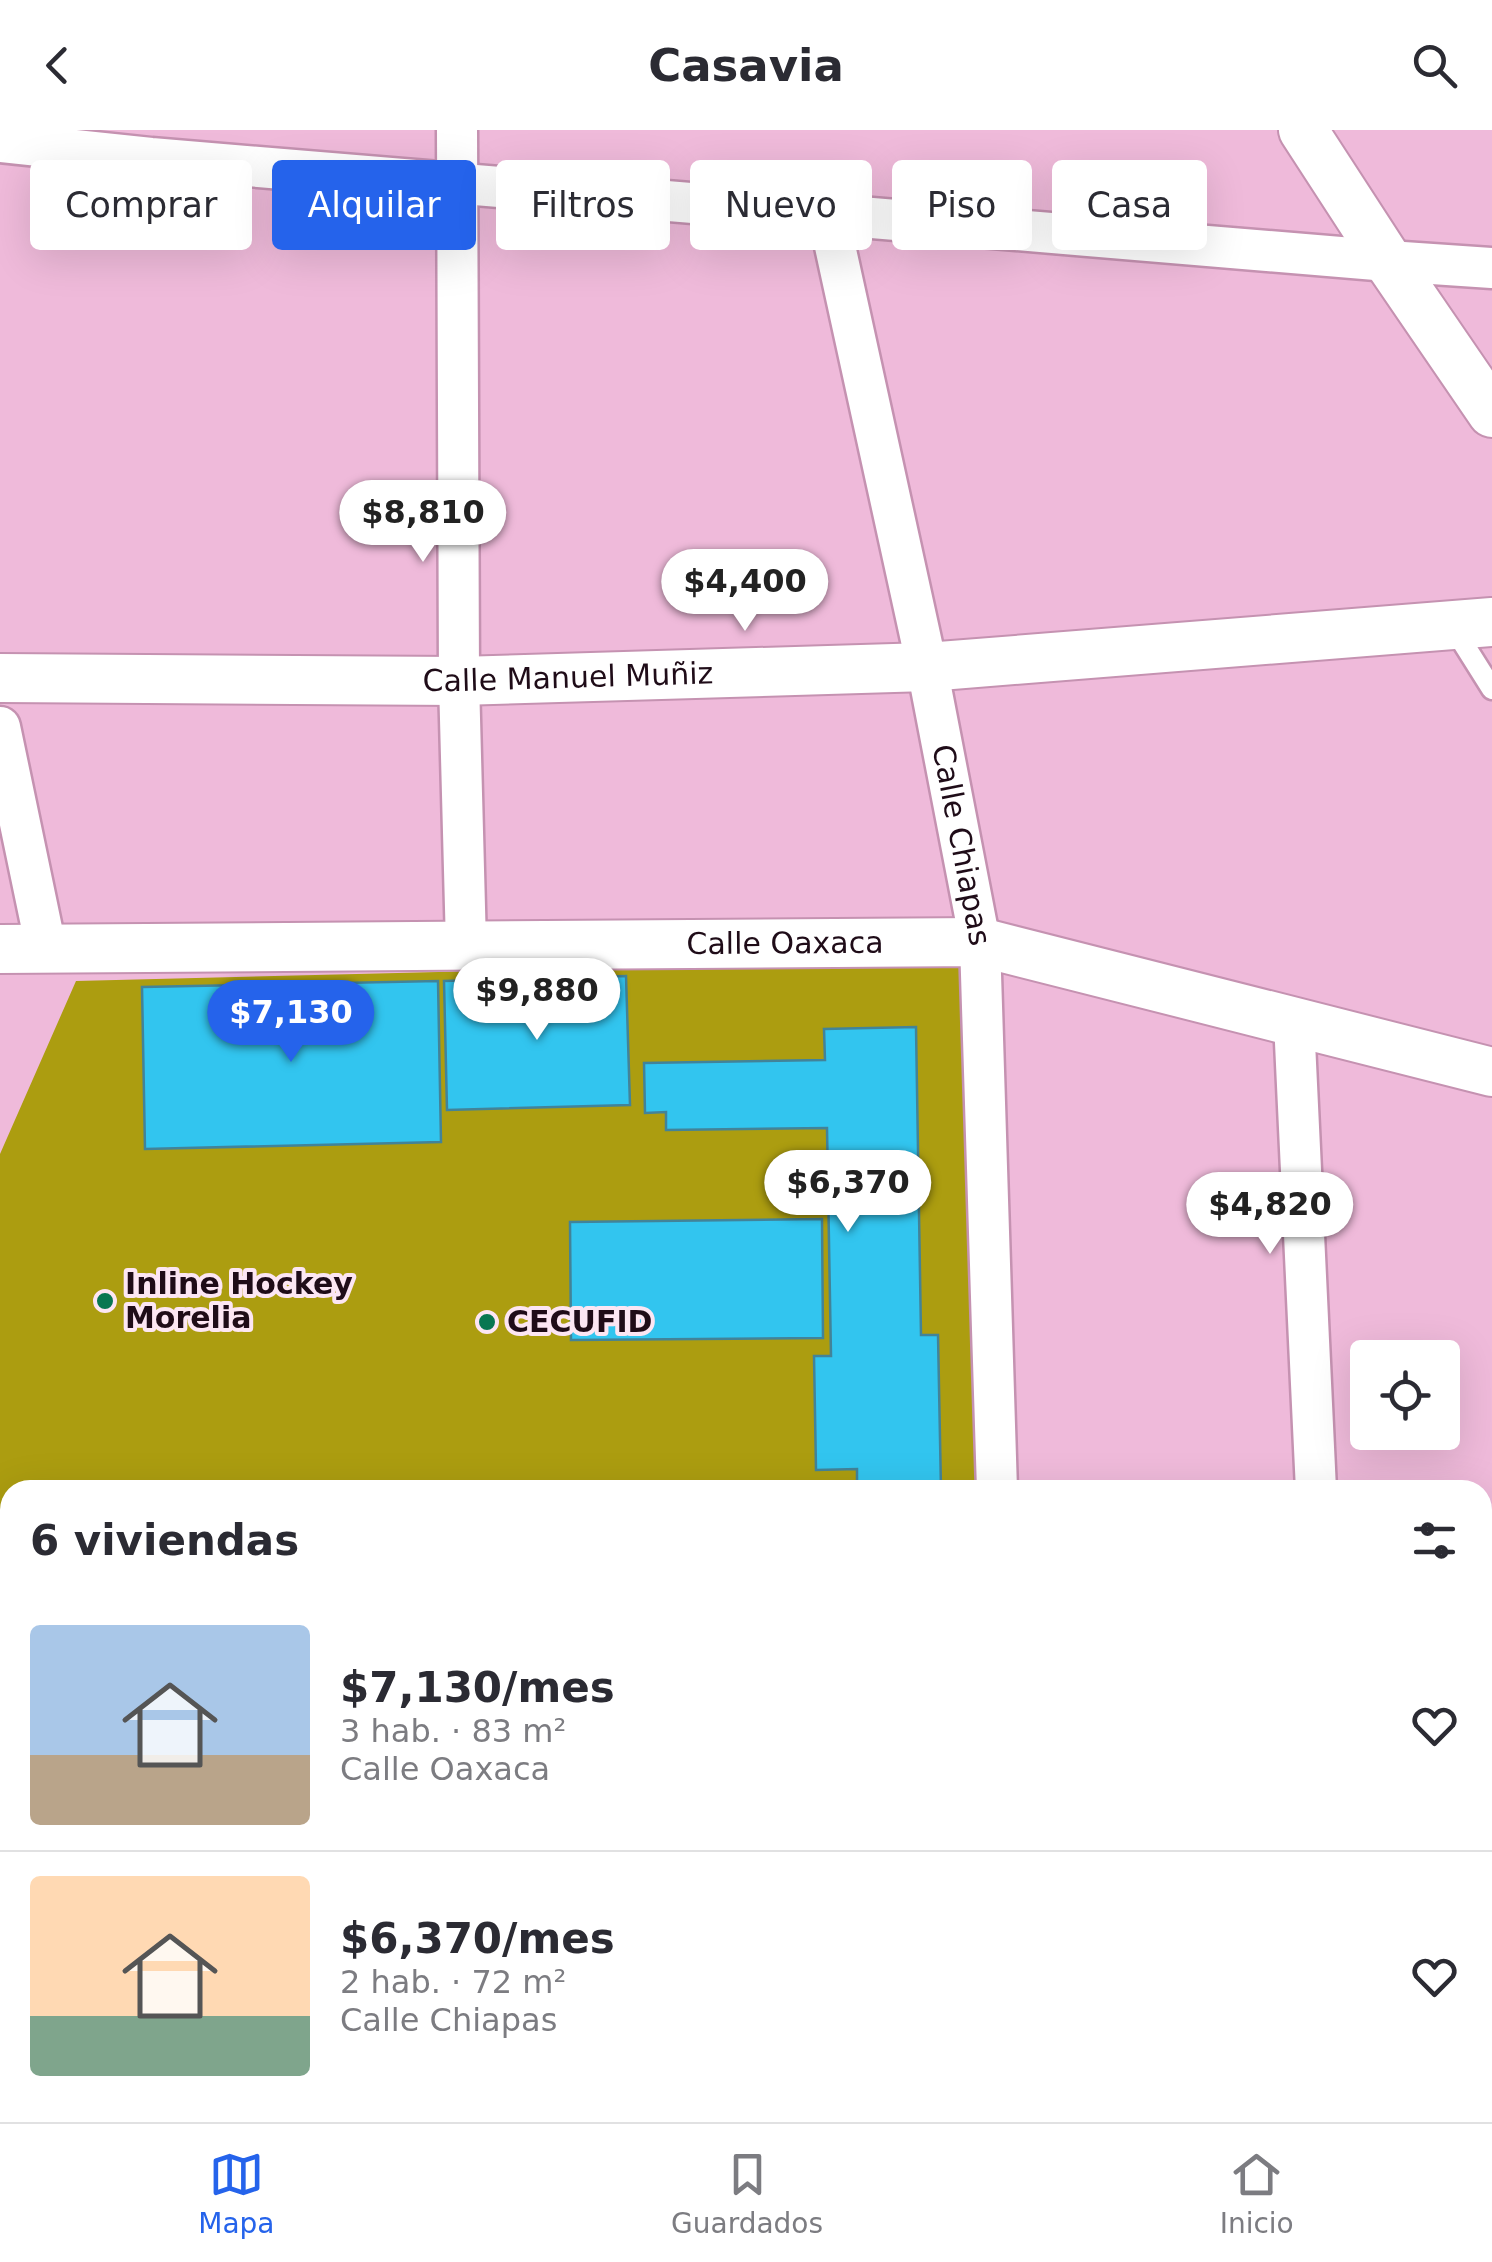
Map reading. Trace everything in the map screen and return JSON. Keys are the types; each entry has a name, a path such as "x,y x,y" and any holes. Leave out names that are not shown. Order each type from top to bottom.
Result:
{"street":[{"path":"457,130 458,160"},
{"path":"1302,130 1492,413"},
{"path":"0,142 151,144 274,160"},
{"path":"476,185 690,203"},
{"path":"872,218 1492,268"},
{"path":"458,250 459,682 466,946"},
{"name":"Calle Chiapas","path":"836,250 926,666 980,942 997,1480"},
{"name":"Calle Manuel Muñiz","path":"0,678 459,682 926,666 1472,624"},
{"path":"0,726 23,948"},
{"name":"Calle Oaxaca","path":"23,948 980,942 1492,1072"},
{"path":"1294,1021 1316,1480"}],"lane":[{"path":"1472,624 1492,688"}],"shaded area":[{"name":"CECUFID","path":"968,959 977,1480 0,1480 0,1154 76,981"}],"building":[{"path":"626,976 630,1105 447,1110 444,981"},
{"path":"438,981 441,1142 145,1149 142,987"},
{"path":"916,1027 921,1335 938,1335 941,1480 857,1480 857,1469 816,1470 814,1356 831,1356 827,1128 666,1130 666,1112 645,1113 644,1063 825,1060 824,1029"},
{"path":"822,1219 823,1338 571,1340 570,1222"}],"place":[{"name":"Inline Hockey Morelia","path":"105,1301"},
{"name":"CECUFID","path":"487,1322"}]}
